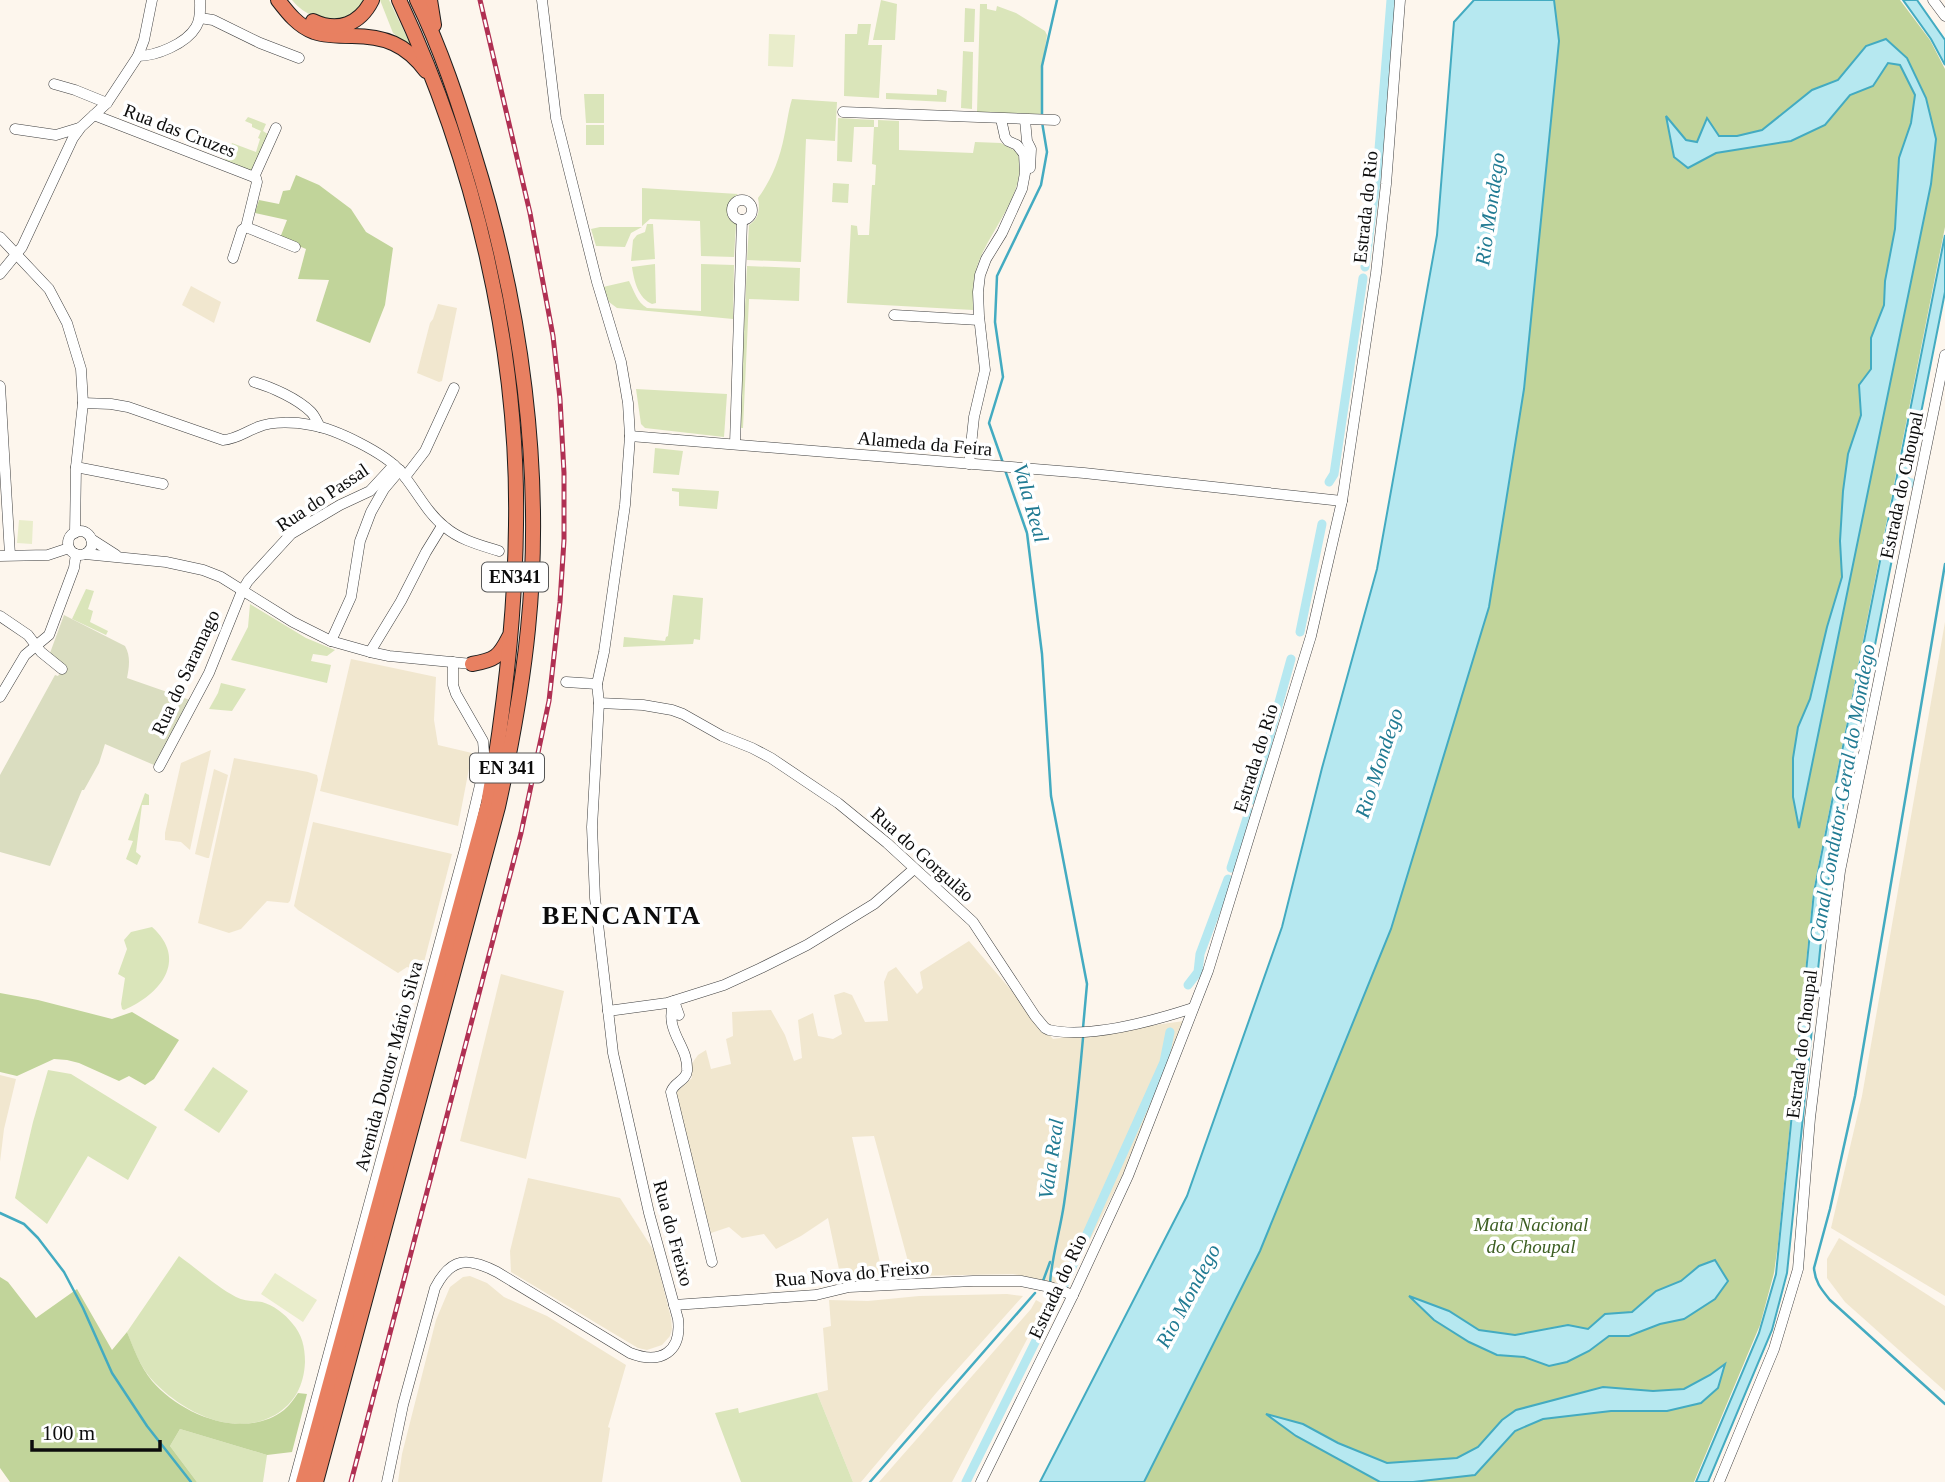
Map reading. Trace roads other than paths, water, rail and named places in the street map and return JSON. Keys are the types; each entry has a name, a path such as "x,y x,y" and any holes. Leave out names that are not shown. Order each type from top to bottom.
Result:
{"highway":[{"path":"278,0 293,19 314,32 336,36 369,36 397,43 419,62 435,84"},
{"path":"289,0 301,13 317,23 338,26 351,24 366,13 372,0"},
{"path":"399,0 435,84"},
{"name":"EN 341","path":"316,1482 498,807 514,738 528,629 533,536 531,465 526,394 517,332 494,220 465,124 417,0"},
{"path":"430,0 436,44"},
{"name":"EN341","path":"435,84 479,226 502,334 509,397 516,522 512,633"},
{"path":"472,664 488,662 496,657 512,633"},
{"name":"EN 341","path":"303,1482 488,804 512,633"},
{"path":"472,664 497,673 504,699"}],"street":[{"path":"0,274 18,254 65,151 81,127 107,103 138,56 152,0"},
{"path":"138,56 150,55 192,33 200,18 200,0"},
{"name":"Rua do Freixo","path":"387,1482 403,1405 435,1288 442,1275 460,1262 481,1264 497,1272 630,1353 647,1358 658,1357 670,1350 680,1332 649,1213 613,1053 594,898 592,838 597,684 625,505 630,436 628,403 621,362 597,282 556,118 542,0"},
{"name":"Estrada do Rio","path":"981,1482 1128,1176 1208,971 1311,636 1342,501 1376,273 1401,0"},
{"path":"1934,0 1945,16"},
{"path":"200,18 213,20 299,58"},
{"path":"54,84 107,103"},
{"path":"843,112 1055,120"},
{"name":"Rua das Cruzes","path":"94,115 256,178 246,227 242,230 233,258"},
{"path":"972,464 974,417 985,370 979,320 980,275 1022,189 1025,173 1024,153 1004,137 1002,119"},
{"path":"972,464 991,360 983,302 984,284 993,257 1028,186 1031,149 1025,120"},
{"path":"15,129 56,135 81,127"},
{"name":"Rua das Cruzes","path":"254,177 276,128"},
{"path":"1017,145 1026,135"},
{"path":"734,444 742,220"},
{"path":"246,227 295,247"},
{"path":"0,237 49,289 67,323 81,369 83,404 76,467 76,502 84,535 92,546 77,552"},
{"path":"894,315 979,320"},
{"name":"Estrada do Choupal","path":"1720,1482 1774,1349 1798,1269 1810,1118 1838,883 1945,355"},
{"path":"254,382 275,387 312,414 320,427"},
{"path":"0,386 5,555 77,552 194,567 220,577 293,622 331,641 370,652 472,664"},
{"path":"331,641 351,597 360,541 371,512 383,489 400,470 425,451 454,388"},
{"path":"83,404 128,407 223,440 238,438 257,428 279,423 320,427 362,444 400,470 442,526 457,536 499,551"},
{"name":"Alameda da Feira","path":"630,436 1213,486 1342,501"},
{"path":"76,467 163,484"},
{"name":"Rua do Passal","path":"242,591 291,534 370,491 400,470"},
{"path":"370,652 442,526"},
{"path":"0,697 5,678 25,655 49,635 53,626 74,568 77,552 70,537 84,535 120,557"},
{"name":"Rua do Saramago","path":"159,767 209,673 242,591"},
{"path":"0,616 28,635 41,652 62,669"},
{"name":"Avenida Doutor Mário Silva","path":"294,1482 465,849 485,764 483,741 453,685 453,662"},
{"path":"566,682 597,684"},
{"name":"Rua do Gorgulão","path":"598,703 643,705 672,710 771,758 838,803 887,843 973,922 1035,1016 1049,1030 1088,1032 1135,1024 1193,1008"},
{"path":"608,1011 674,1001 724,985 807,945 874,904 914,869"},
{"path":"674,1001 679,1015"},
{"path":"674,1001 671,1017 673,1031 686,1058 687,1073 671,1092 712,1262"},
{"name":"Rua Nova do Freixo","path":"674,1305 816,1295 849,1287 973,1281 1021,1281 1073,1295"}],"water":[{"name":"Rio Mondego","path":"1474,0 1554,0 1559,41 1524,389 1489,607 1391,929 1260,1251 1144,1482 1040,1482 1187,1196 1282,927 1322,768 1377,569 1437,235 1454,22"},
{"path":"1903,0 1917,0 1945,40 1945,65 1931,39"},
{"path":"1886,39 1907,58 1926,98 1936,139 1931,184 1799,828 1793,797 1793,758 1798,727 1810,699 1842,577 1840,541 1848,454 1861,415 1859,385 1871,369 1871,338 1884,305 1885,281 1895,229 1899,158 1911,123 1915,95 1900,65 1888,63 1873,86 1850,95 1825,125 1791,141 1716,153 1688,168 1674,157 1666,116 1686,140 1697,142 1707,118 1719,136 1737,136 1762,130 1812,90 1838,80 1866,46"},
{"name":"Canal Condutor Geral do Mondego","path":"1945,235 1945,292 1826,892 1787,1273 1772,1330 1708,1482 1696,1482 1759,1333 1776,1274 1814,892"},
{"path":"1715,1260 1728,1281 1715,1299 1684,1319 1660,1324 1629,1336 1609,1336 1589,1351 1567,1362 1549,1366 1524,1357 1497,1355 1469,1342 1434,1320 1409,1296 1449,1311 1479,1330 1515,1335 1568,1325 1588,1329 1605,1314 1632,1312 1656,1291 1681,1281 1699,1266"},
{"path":"1725,1364 1718,1388 1701,1403 1667,1411 1611,1411 1543,1419 1515,1431 1475,1475 1413,1482 1380,1482 1296,1436 1266,1414 1303,1424 1338,1443 1387,1463 1457,1458 1478,1447 1502,1420 1516,1410 1603,1387 1653,1391 1684,1389"}],"waterway":[{"name":"Vala Real","path":"1042,115 1042,66 1057,0"},
{"path":"1365,267 1377,174 1391,0"},
{"name":"Vala Real","path":"1003,463 989,423 1003,377 995,322 997,276 1041,185 1047,152 1042,122"},
{"path":"1329,482 1334,474 1363,278"},
{"name":"Vala Real","path":"1005,470 1027,533 1042,654 1051,796 1087,984 1083,1028"},
{"path":"1901,481 1912,483"},
{"path":"1300,632 1322,524"},
{"path":"1945,564 1855,1096 1814,1268 1819,1285 1830,1300 1945,1404"},
{"path":"1252,800 1291,659"},
{"path":"1231,868 1249,812"},
{"path":"1188,985 1198,972 1200,954 1228,879"},
{"path":"1064,1285 1164,1062 1170,1032"},
{"name":"Vala Real","path":"1050,1283 1067,1183 1083,1038"},
{"path":"0,1213 24,1224 64,1272 112,1373 147,1426 191,1482"},
{"name":"Vala Real","path":"1043,1281 1050,1262"},
{"path":"870,1482 1035,1293"},
{"name":"Vala Real","path":"1047,1318 1049,1293"},
{"path":"966,1482 1056,1300"}],"railway":[{"path":"351,1482 521,833 549,701 560,602 564,473 553,336 530,213 480,0"}],"district":[{"name":"BENCANTA","path":"622,915"}],"park label":[{"name":"Mata Nacional do Choupal","path":"1531,1235"}]}
